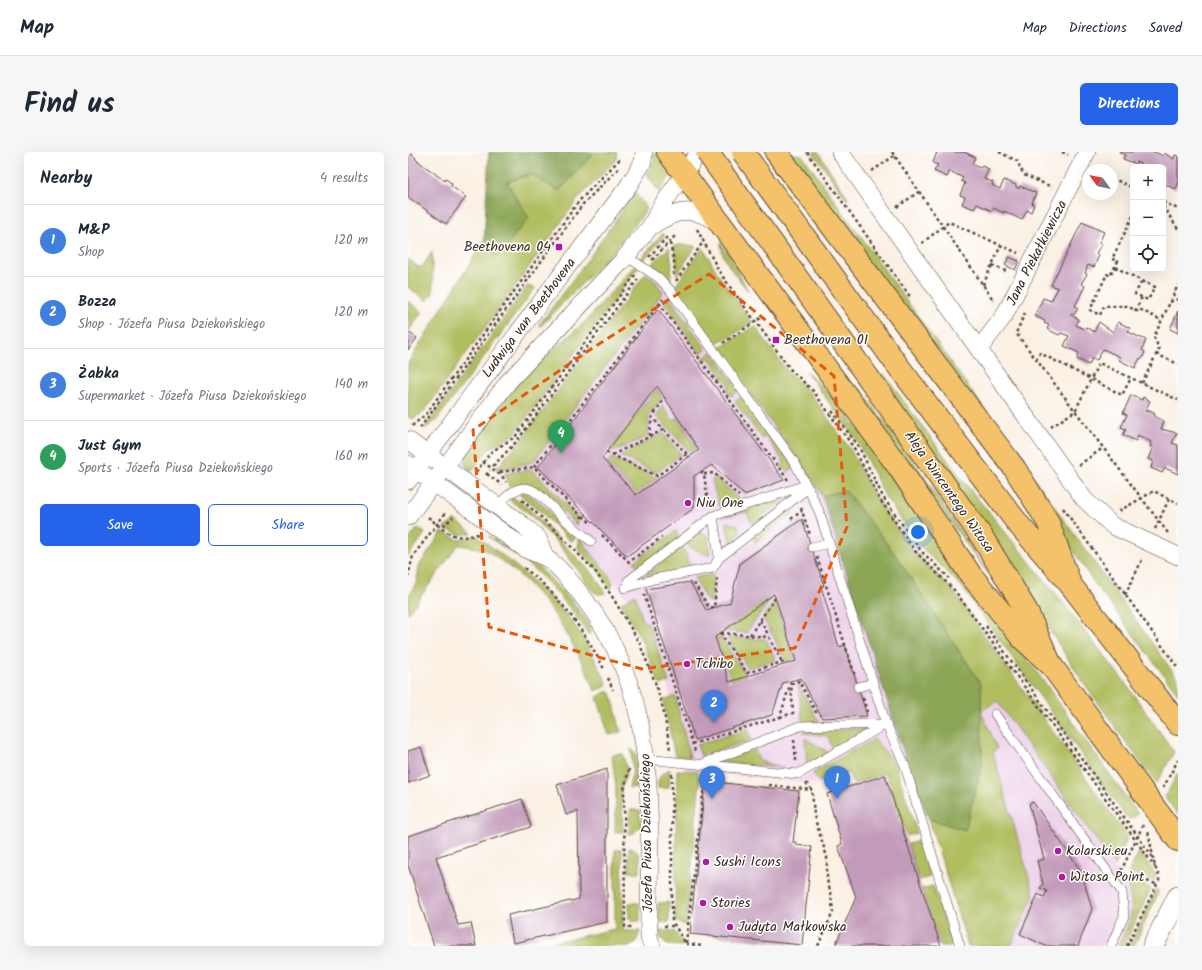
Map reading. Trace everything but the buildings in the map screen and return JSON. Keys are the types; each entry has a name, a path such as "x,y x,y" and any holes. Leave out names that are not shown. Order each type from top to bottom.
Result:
{"main road":[{"path":"668,152 900,469 970,574 1022,638 1051,665"},
{"name":"Aleja Wincentego Witosa","path":"707,152 982,537 1026,610 1051,665 1178,840"},
{"path":"744,152 895,362 1019,525 1070,584 1178,724"},
{"path":"776,152 1015,469 1048,522 1070,584"}],"street":[{"name":"Ludwiga van Beethovena","path":"411,472 428,454 629,186 643,162 644,152"},
{"name":"Ludwiga van Beethovena","path":"408,517 508,382 626,256 650,227 663,204 699,152"},
{"path":"840,152 1084,499 1113,526 1178,556"},
{"name":"Jana Piekałkiewicza","path":"979,348 1004,316 1034,260 1087,152"},
{"name":"Ludwiga van Beethovena","path":"650,227 670,215 681,211 700,213 721,224"},
{"name":"Józefa Piusa Dziekońskiego","path":"413,436 428,454 538,538 545,557"},
{"name":"Józefa Piusa Dziekońskiego","path":"411,472 434,483 528,550 545,557 584,597 612,643 634,696 641,720 646,759 649,814 649,937 652,946"},
{"path":"1153,946 1178,897"}],"lane":[{"path":"626,256 644,267 670,290 794,463 807,487 818,511 829,543 886,724 904,763 960,946"},
{"path":"807,487 719,558 713,568 627,585 638,574 712,516 792,488 807,487"},
{"path":"498,506 507,489 527,488 538,492 573,528 591,541"},
{"path":"712,516 719,558"},
{"path":"813,547 829,543"},
{"path":"858,687 873,683"},
{"path":"996,714 1122,892 1124,916 1111,946"},
{"path":"699,765 800,726 886,724"},
{"path":"646,759 798,774 886,724"}],"path":[{"path":"807,152 816,164"},
{"path":"892,152 944,226 1004,316"},
{"path":"999,152 1017,161 1024,175 1066,194"},
{"path":"859,179 894,156"},
{"path":"408,429 426,414 579,201 620,159"},
{"path":"413,436 583,204 623,164"},
{"path":"1118,181 1130,187"},
{"path":"885,216 920,191"},
{"path":"1166,204 1178,210"},
{"path":"1166,211 1178,229"},
{"path":"911,252 949,222 1034,260"},
{"path":"1130,222 1112,259 1118,261 1110,276 1108,274 1090,310 1100,315 1104,306 1127,306 1139,312 1141,310 1162,320"},
{"path":"690,226 696,228 720,273 791,370 814,392 854,448 879,498 915,551 955,591 1155,867"},
{"path":"473,477 491,452 515,437 671,233"},
{"path":"493,466 516,442 644,267 670,243 676,235"},
{"path":"534,467 670,290 701,245 702,240"},
{"path":"670,243 675,266 670,290"},
{"path":"983,285 1001,245"},
{"path":"1115,267 1155,287 1148,300 1135,294 1142,281"},
{"path":"1142,383 1159,349 1154,336 1178,285"},
{"path":"1135,310 1142,297"},
{"path":"1170,302 1178,299"},
{"path":"659,303 705,368 787,478 792,488"},
{"path":"1028,306 1016,333 1170,536"},
{"path":"699,358 712,349 735,337 762,318"},
{"path":"1036,360 1040,353 1122,395 1131,378"},
{"path":"1156,354 1178,364"},
{"path":"1040,435 1075,410 1099,363 1178,400"},
{"path":"820,393 858,448 883,497 921,551 954,583"},
{"path":"649,436 652,417 665,398"},
{"path":"606,452 657,476 688,455 652,417"},
{"path":"612,455 663,430"},
{"path":"1067,475 1103,448"},
{"path":"701,471 704,474 708,504 703,507"},
{"path":"704,474 714,473 745,501"},
{"path":"487,474 530,506 595,570 613,598"},
{"path":"491,478 494,474"},
{"path":"1106,519 1141,497 1154,491 1178,503"},
{"path":"796,497 871,724"},
{"path":"1159,521 1169,499"},
{"path":"408,577 413,556 449,509"},
{"path":"425,515 436,525"},
{"path":"583,516 592,525"},
{"path":"598,530 629,562 638,574"},
{"path":"629,562 667,534"},
{"path":"1125,594 1149,542"},
{"path":"714,608 719,558"},
{"path":"519,564 532,574 561,604 591,645 604,670"},
{"path":"641,583 699,765"},
{"path":"749,635 775,598"},
{"path":"1142,618 1178,668"},
{"path":"760,620 769,636 783,663 747,673 720,633 769,636"},
{"path":"982,620 1152,856"},
{"path":"607,677 613,691"},
{"path":"780,717 791,681 791,684 799,681 818,715"},
{"path":"791,684 793,729 798,774 812,790 814,816 827,857 827,880 831,894 833,912 818,946"},
{"path":"692,744 793,713"},
{"path":"1160,793 1178,760"},
{"path":"628,763 629,770 624,790 625,927 640,927"},
{"path":"686,944 704,778 711,779"},
{"path":"766,785 812,790"},
{"path":"1120,873 1146,819 1152,856 1160,878 1127,946"}],"highlighted area":[{"path":"709,274 834,376 847,527 795,648 642,669 489,627 473,430 588,351"}],"shaded area":[{"path":"645,275 676,285 815,475 905,756 819,784 685,770 678,727 666,680 627,600 604,566 548,511 513,484 504,474 501,468"},
{"path":"997,700 1125,881 1131,899 1131,920 1119,946 1011,946 1034,895 993,753 997,748 981,711"}],"green space":[{"path":"489,152 591,152 592,155 559,191 530,174 507,182 529,218 497,257 484,241"},
{"path":"591,152 617,152 616,160 578,199 424,412 412,419 408,416 408,363 484,241 497,257 507,182 592,155"},
{"path":"656,152 672,174 659,192 647,174 654,162"},
{"path":"813,152 818,152 848,198 847,200"},
{"path":"788,153 802,155 1178,679 1178,694 1092,580 1048,510"},
{"path":"635,192 647,209 616,248 541,326 539,325 594,251"},
{"path":"663,233 665,236 645,258 513,436 489,449 470,473 465,465 466,452 519,380 586,321"},
{"path":"721,243 729,254 748,291 727,262"},
{"path":"674,246 696,246 677,275"},
{"path":"669,247 672,264 670,283 665,276 651,265"},
{"path":"703,247 719,276 752,322 733,335 713,344 674,288"},
{"path":"432,252 433,293 427,301 408,287 408,259 418,267 422,267"},
{"path":"646,273 655,281 663,292 533,462 498,470 496,469 518,444"},
{"path":"527,286 535,288 436,421 424,429"},
{"path":"668,296 706,349 700,354 664,302"},
{"path":"408,301 422,312 408,332"},
{"path":"755,326 785,368 810,393 850,449 874,495 908,545 953,591 1128,837 1115,866 997,701 981,711 981,684 894,553 845,490 822,496 810,476 718,349"},
{"path":"712,352 739,390 731,396 727,390 729,385 709,358 704,361 702,359"},
{"path":"806,371 838,402 1050,690 1138,814 1131,819 1126,817 962,587 921,547 886,498 858,442"},
{"path":"883,373 960,477 1061,600 1126,684 1174,752 1156,784 1081,679 1002,556 879,376"},
{"path":"860,388 916,464 992,579 868,409 856,391"},
{"path":"657,389 662,398 649,415 648,436 615,451 610,449"},
{"path":"743,396 794,467 788,472 781,468 784,462 765,435 763,439 735,402"},
{"path":"663,406 673,421 677,418 697,449 689,451 656,416"},
{"path":"663,433 681,454 656,473 620,456"},
{"path":"612,458 657,478 636,493 607,462"},
{"path":"533,470 578,517 576,525 547,494 529,485 519,484 509,487 507,478 504,474"},
{"path":"718,479 740,500 719,506 712,480"},
{"path":"845,490 894,553 981,684 982,765 965,830 929,819 905,756 822,496"},
{"path":"524,492 537,500 575,535 574,540 570,541 540,511 519,494"},
{"path":"791,494 752,525 747,512 722,517"},
{"path":"510,495 528,508 593,574 606,593 599,594 594,592 561,547 530,514 511,501"},
{"path":"790,506 793,508 793,513 755,542 753,534"},
{"path":"455,520 472,533 459,535 444,528"},
{"path":"726,522 738,525 740,534 730,543"},
{"path":"418,528 425,533 408,557 408,541"},
{"path":"676,531 679,538 639,568 634,562"},
{"path":"442,532 459,540 477,536 548,595 583,637 607,683 605,687 595,691 568,636 545,602 516,572 485,550 458,545 408,614 408,597 417,581 419,566"},
{"path":"701,532 708,536 710,556 688,546 687,543"},
{"path":"488,536 540,568 567,595 591,626 589,635 565,602 538,573 520,558"},
{"path":"580,537 610,577 613,583 611,589 596,567 579,550 578,546"},
{"path":"682,546 687,556 687,563 690,563 692,568 648,579 646,575"},
{"path":"713,574 711,602 707,601 694,578"},
{"path":"635,594 643,621 648,623 669,682 660,685 642,641 621,603"},
{"path":"773,596 746,633 725,631"},
{"path":"775,602 794,659 787,662 763,618"},
{"path":"716,637 721,637 746,675 731,680"},
{"path":"727,638 766,639 776,660 748,668"},
{"path":"798,685 819,721 803,722"},
{"path":"607,691 611,693 621,732 609,735 597,697"},
{"path":"675,696 690,757 675,756 663,700"},
{"path":"981,712 997,748 993,753 1034,895 1011,946 968,946 929,819 965,830 982,765"},
{"path":"869,728 833,750 828,736 804,733 804,731"},
{"path":"748,729 751,740 701,756 697,745"},
{"path":"805,738 829,753 807,766"},
{"path":"874,739 895,763 917,833 907,836 886,773 853,784 849,772 819,782 813,773"},
{"path":"631,749 636,753 639,787 629,788 633,771"},
{"path":"755,749 759,761 783,768 718,762"},
{"path":"623,754 627,771 621,789 623,832 615,832 616,788 612,755"},
{"path":"670,769 669,788 658,788 660,777 664,772"},
{"path":"677,770 697,771 700,780 686,926 675,921"},
{"path":"1178,773 1178,815 1165,797"},
{"path":"630,810 640,810 641,826 634,833 629,834"},
{"path":"919,841 930,877 919,880 908,844"},
{"path":"629,848 636,851 638,854 640,861 640,872 629,872"},
{"path":"615,850 622,850 623,931 640,931 636,942 631,946 537,946 615,929"},
{"path":"1139,852 1156,874 1154,881 1128,873"},
{"path":"1126,879 1151,888 1124,946 1119,946 1131,914 1131,899 1125,881"},
{"path":"933,886 952,946 940,946 922,889"},
{"path":"1156,890 1159,891 1134,946 1130,946"},
{"path":"669,902 669,922 658,922 658,903"},
{"path":"629,903 640,903 640,921 634,921 629,918"},
{"path":"657,931 674,931 685,946 668,944 659,936"}],"place":[{"name":"Beethovena 04","path":"559,247"},
{"name":"Beethovena 01","path":"776,340"},
{"name":"Just Gym","path":"561,453"},
{"name":"Niu One","path":"688,503"},
{"name":"Tchibo","path":"687,664"},
{"name":"Bozza","path":"714,723"},
{"name":"Żabka","path":"712,799"},
{"name":"M&P","path":"837,799"},
{"name":"Kolarski.eu","path":"1058,851"},
{"name":"Sushi Icons","path":"706,862"},
{"name":"Witosa Point","path":"1062,877"},
{"name":"Stories","path":"703,903"},
{"name":"Judyta Małkowska","path":"730,927"}]}
